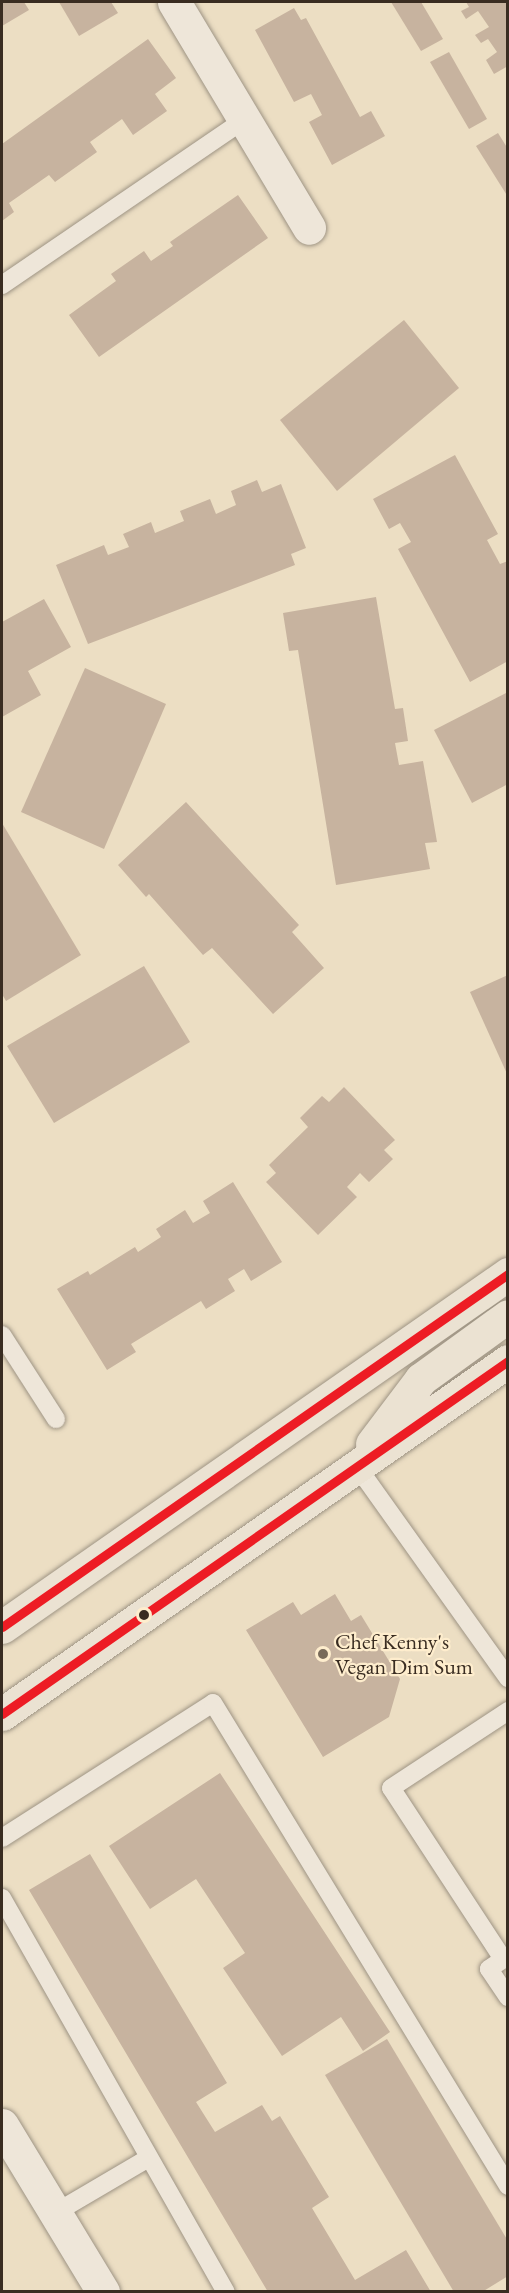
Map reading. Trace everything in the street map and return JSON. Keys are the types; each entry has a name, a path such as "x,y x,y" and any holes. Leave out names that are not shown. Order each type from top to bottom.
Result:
{"main road":[{"path":"2,1627 507,1274"},
{"path":"356,1465 421,1379 507,1316"},
{"path":"2,1714 507,1361"}],"street":[{"path":"174,2 309,228"},
{"path":"2,2125 103,2292"}],"lane":[{"path":"2,285 244,120"},
{"path":"2,1335 56,1419"},
{"path":"356,1465 507,1678"},
{"path":"2,1838 213,1703 507,2186"},
{"path":"507,1711 391,1788 505,1957 489,1969 507,1996"},
{"path":"2,1898 147,2159 226,2292"},
{"path":"55,2212 147,2159"}],"building":[{"path":"2,2 24,2 29,10 2,26"},
{"path":"59,2 111,2 118,13 79,36"},
{"path":"391,2 421,2 443,39 421,51"},
{"path":"466,2 508,2 508,66 494,74 486,60 497,52 488,39 481,43 475,35 489,27 478,11 466,19 461,11 469,7"},
{"path":"294,8 301,20 306,18 360,117 371,111 385,136 332,165 309,122 322,115 311,94 294,102 255,30"},
{"path":"148,39 176,78 155,94 167,111 133,135 122,119 90,142 97,152 55,182 49,175 9,203 14,212 2,221 2,144"},
{"path":"449,52 487,119 469,129 430,62"},
{"path":"498,133 508,149 508,197 476,146"},
{"path":"238,195 268,238 99,357 69,315 116,281 111,274 144,251 151,261 173,246 170,242"},
{"path":"404,320 459,388 337,491 280,420"},
{"path":"455,455 498,534 487,540 500,564 508,561 508,661 470,682 398,549 411,542 400,523 389,529 373,499"},
{"path":"257,480 262,492 281,484 306,548 291,554 295,565 88,644 56,565 104,545 108,555 129,547 123,534 151,522 155,533 184,521 180,511 210,499 216,514 236,505 231,491"},
{"path":"376,597 395,709 403,708 408,741 395,743 399,765 423,761 437,842 425,843 430,869 336,885 298,650 289,651 283,613"},
{"path":"44,599 71,647 28,671 41,695 2,717 2,622"},
{"path":"85,668 166,704 104,849 21,812"},
{"path":"508,692 508,784 472,803 434,730"},
{"path":"186,802 299,925 292,932 324,968 273,1014 212,948 203,955 149,894 146,897 118,865"},
{"path":"2,823 81,955 6,1001 2,994"},
{"path":"144,966 190,1042 54,1123 7,1046"},
{"path":"508,975 508,1076 470,992"},
{"path":"344,1087 395,1140 384,1150 393,1159 369,1182 360,1173 347,1187 357,1197 318,1235 266,1182 276,1173 269,1165 308,1127 300,1118 322,1096 329,1102"},
{"path":"233,1182 282,1262 251,1281 244,1269 228,1279 235,1291 206,1309 201,1301 131,1344 136,1352 107,1370 57,1289 88,1271 90,1275 135,1247 138,1252 161,1237 156,1229 185,1210 193,1223 210,1213 203,1201"},
{"name":"Chef Kenny's Vegan Dim Sum","path":"335,1594 351,1621 361,1615 400,1679 389,1717 323,1757 246,1630 293,1602 301,1615"},
{"path":"220,1773 390,2032 363,2051 341,2017 282,2056 223,1968 245,1953 196,1879 150,1909 109,1846"},
{"path":"90,1854 227,2083 196,2102 215,2132 262,2105 272,2121 280,2116 329,2197 312,2208 355,2280 406,2250 431,2292 268,2292 29,1890"},
{"path":"387,2039 508,2241 508,2276 482,2292 454,2292 325,2075"}],"transit line":[{"path":"2,1627 508,1274"},
{"path":"2,1714 508,1361"}],"place":[{"name":"Chef Kenny's Vegan Dim Sum","path":"323,1654"}]}
